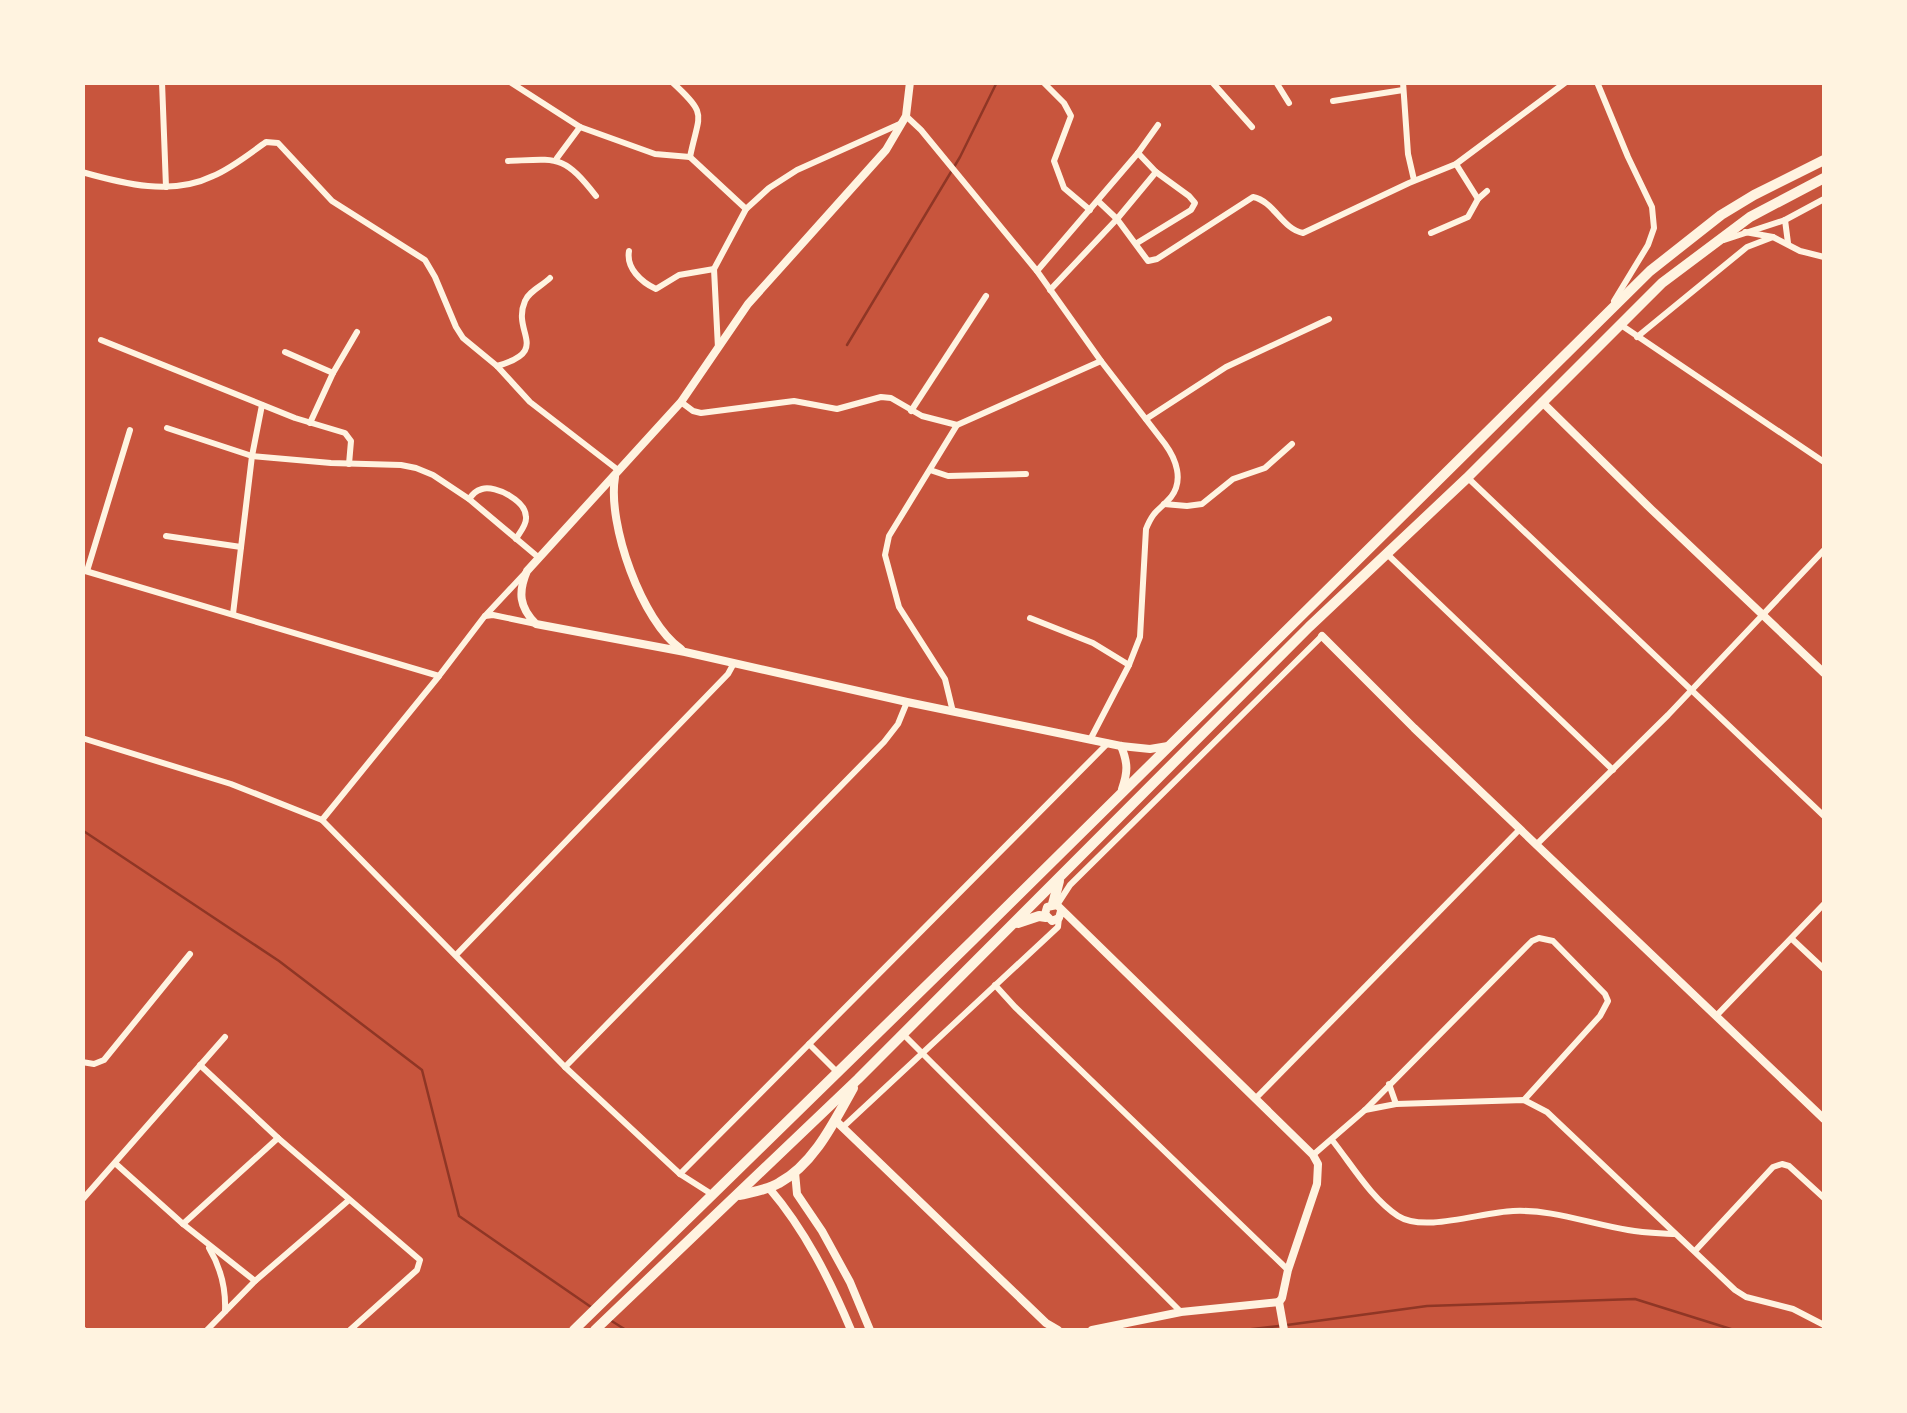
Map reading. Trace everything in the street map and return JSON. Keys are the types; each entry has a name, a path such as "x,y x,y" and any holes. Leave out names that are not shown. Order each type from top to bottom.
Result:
{"highway":[{"path":"574,1330 1650,270 1721,216 1824,160"},
{"path":"595,1330 858,1079 1386,552 1467,478 1662,283 1750,217 1824,178"},
{"path":"1058,910 1056,887 1062,874"},
{"path":"1013,924 1039,916 1047,919"},
{"path":"735,1196 769,1188 795,1172 840,1124 858,1079"}],"street":[{"path":"162,82 166,186"},
{"path":"510,82 580,128 655,154 690,156 746,209"},
{"path":"672,82 698,108 690,156"},
{"path":"322,820 484,617 681,402 748,304 886,150 905,119 910,82"},
{"path":"1043,82 1071,116 1054,161 1064,188 1090,210"},
{"path":"1212,82 1252,127"},
{"path":"1276,82 1289,104"},
{"path":"1098,201 1117,218 1148,262 1157,260 1253,196 1261,198 1299,234 1456,164 1566,82"},
{"path":"1597,82 1652,207 1654,228 1648,246 1610,311"},
{"path":"1333,101 1403,86 1414,181"},
{"path":"905,119 921,130 1037,271 1174,456 1178,470 1176,486 1146,528 1140,638 1090,740"},
{"path":"718,350 714,270 746,209 796,170 905,119"},
{"path":"1037,271 1158,125"},
{"path":"556,159 580,128"},
{"path":"82,172 145,187 203,181 266,142 278,144 332,200 425,260 463,338 497,366 530,402 617,472"},
{"path":"1137,243 1191,210 1195,203 1138,153"},
{"path":"508,161 556,159 576,170 596,196"},
{"path":"1456,164 1478,200"},
{"path":"1050,290 1156,172"},
{"path":"1430,233 1468,217 1487,191"},
{"path":"1706,248 1784,220 1824,199"},
{"path":"1784,220 1788,244"},
{"path":"1743,232 1773,238 1824,258"},
{"path":"1637,337 1747,247 1773,238"},
{"path":"629,251 630,266 656,289 679,275 714,270"},
{"path":"497,366 519,359 525,351 525,300 550,278"},
{"path":"912,411 986,296"},
{"path":"1146,419 1226,366 1328,319"},
{"path":"1620,324 1824,462"},
{"path":"310,422 357,332"},
{"path":"101,340 349,436 349,464"},
{"path":"286,352 333,373"},
{"path":"953,712 945,679 898,606 885,555 889,536 957,425 1102,361"},
{"path":"681,402 701,412 794,401 837,409 881,397 891,398 922,416 957,425"},
{"path":"1542,402 1824,673"},
{"path":"233,614 262,405"},
{"path":"167,428 252,456 416,468 468,499 538,558"},
{"path":"130,430 85,570 440,676"},
{"path":"1163,503 1202,504 1233,478 1265,468 1292,444"},
{"path":"930,470 948,476 1026,474"},
{"path":"617,472 614,506 620,538 638,588 666,636 685,652"},
{"path":"1467,478 1824,816"},
{"path":"468,499 477,491 497,489 520,504 526,522 516,539"},
{"path":"594,497 614,506"},
{"path":"166,536 241,547"},
{"path":"1536,845 1824,550"},
{"path":"1386,552 1613,770"},
{"path":"526,570 521,601 536,624"},
{"path":"484,617 493,615 685,652 1108,744 1150,749 1168,746"},
{"path":"1030,618 1093,642 1128,666"},
{"path":"656,648 666,636"},
{"path":"1047,919 1052,921 1070,884 1322,636 1824,1119"},
{"path":"456,955 728,674 734,663"},
{"path":"565,1066 884,742 898,724 907,702"},
{"path":"82,738 230,784 322,820 565,1066 680,1174 713,1195"},
{"path":"680,1174 1108,744"},
{"path":"1120,794 1128,774 1121,746"},
{"path":"1255,1099 1520,830"},
{"path":"1716,1016 1824,904"},
{"path":"1043,939 1050,928 1046,907 1058,910 1070,927 1081,930 1313,1155 1318,1164 1317,1184 1288,1270 1280,1306 1284,1330"},
{"path":"1058,910 1058,927 840,1124 1046,1323 1058,1330"},
{"path":"1313,1155 1365,1110 1532,941 1547,938 1608,1001 1600,1016 1524,1100"},
{"path":"1792,939 1824,969"},
{"path":"82,1062 94,1064 104,1060 190,954"},
{"path":"995,985 1288,1270"},
{"path":"903,1034 1181,1312"},
{"path":"82,1200 225,1037"},
{"path":"810,1044 838,1072"},
{"path":"200,1066 418,1257 417,1270 350,1330"},
{"path":"1389,1084 1396,1104"},
{"path":"1365,1110 1396,1104 1524,1100 1547,1112 1735,1290 1746,1297 1793,1310 1824,1326"},
{"path":"183,1224 278,1138"},
{"path":"1332,1140 1373,1194 1411,1222 1517,1210 1648,1233 1676,1234"},
{"path":"116,1164 255,1281"},
{"path":"1695,1251 1773,1167 1789,1166 1824,1198"},
{"path":"795,1172 797,1194 850,1282 870,1330"},
{"path":"769,1188 835,1291 851,1330"},
{"path":"782,1204 797,1194"},
{"path":"213,1328 255,1281 349,1200"},
{"path":"1648,1233 1651,1210"},
{"path":"206,1243 221,1274 225,1311"},
{"path":"1092,1330 1181,1312 1280,1306"}],"waterway":[{"path":"847,345 960,157 997,82"},
{"path":"82,830 279,961 422,1070 459,1216 591,1307"},
{"path":"1287,1325 1427,1306 1635,1299 1734,1330"},
{"path":"610,1320 626,1330"},
{"path":"1244,1330 1279,1326"}]}
